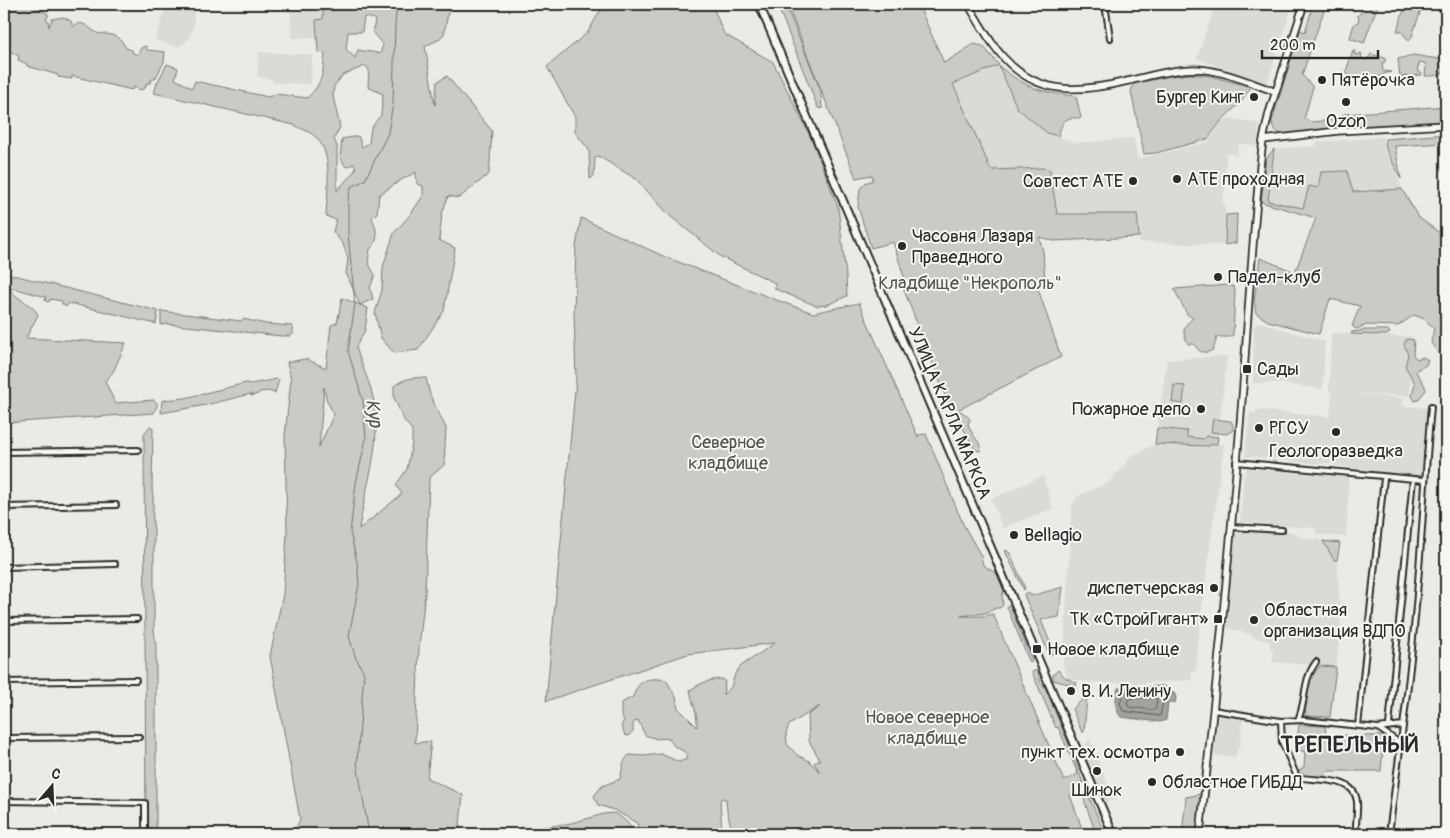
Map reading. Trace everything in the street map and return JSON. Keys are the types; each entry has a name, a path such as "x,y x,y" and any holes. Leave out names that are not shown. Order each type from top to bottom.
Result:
{"main road":[{"name":"УЛИЦА КАРЛА МАРКСА","path":"759,4 1113,834"},
{"path":"968,4 1004,58 1023,74 1044,84 1064,89 1091,89 1164,73 1196,69 1223,74 1276,92"},
{"path":"1200,834 1231,527 1261,154 1265,131 1276,92 1304,4"},
{"path":"1263,140 1338,131 1446,125"}],"street":[{"path":"1105,4 1110,38"},
{"path":"1389,834 1401,744 1418,578 1424,480 1432,407"},
{"path":"4,452 138,450"},
{"path":"1236,462 1384,478 1424,480"},
{"path":"1358,726 1384,478"},
{"path":"1388,725 1413,479"},
{"path":"4,507 116,505"},
{"path":"1231,527 1282,530"},
{"path":"4,566 115,564"},
{"path":"4,621 137,619"},
{"path":"1298,720 1303,710 1307,678 1316,662"},
{"path":"4,682 136,680"},
{"path":"1213,710 1282,721 1298,720 1378,728 1388,725 1403,725"},
{"path":"1282,721 1282,742 1297,777 1344,784 1351,788 1357,800 1356,834"},
{"path":"1378,728 1401,744"},
{"path":"4,738 139,737"},
{"path":"4,801 145,803 145,834"}],"shaded area":[{"path":"167,4 195,4 193,28 189,39 178,47 155,40"},
{"path":"290,4 323,4 323,19 316,20 316,37 292,38"},
{"path":"1215,4 1293,4 1267,83 1197,59"},
{"path":"259,52 312,55 311,84 273,83 273,80 257,76"},
{"path":"999,66 1016,108 1047,133 1077,143 1134,138 1137,159 1208,142 1222,121 1230,118 1260,124 1256,146 1239,143 1237,155 1226,153 1226,184 1222,203 1225,203 1225,245 1139,242 1137,214 1057,214 1050,170 1044,168 991,170 953,83"},
{"path":"1383,137 1402,189 1352,192 1310,186 1303,208 1268,201 1274,149 1316,146 1317,142"},
{"path":"1256,323 1266,324 1325,342 1323,389 1275,383 1253,383 1254,328"},
{"path":"1331,333 1413,337 1410,396 1352,394 1402,398 1402,406 1427,408 1421,478 1390,476 1326,463 1320,464 1245,456 1250,412 1256,413 1256,410 1330,417 1332,393 1329,392"},
{"path":"1227,356 1217,444 1224,445 1202,604 1196,671 1192,671 1192,680 1133,684 1067,679 1063,665 1072,506 1078,496 1109,482 1132,456 1155,444 1167,360"},
{"path":"1247,468 1349,477 1346,537 1316,534 1316,528 1240,522 1244,474"},
{"path":"1043,476 1053,508 1003,528 991,499"},
{"path":"1239,529 1292,532 1304,538 1340,543 1337,560 1341,622 1336,667 1273,662 1273,651 1270,648 1270,642 1253,637 1254,635 1223,627 1227,572 1235,531"},
{"path":"1217,714 1243,718 1240,747 1237,747 1236,757 1213,755"},
{"path":"1090,739 1114,800 1102,804 1084,759 1086,743"}],"green space":[{"path":"4,4 29,4 48,14 46,19 48,20 49,27 52,19 63,17 71,21 73,27 79,23 97,33 115,36 122,41 126,48 132,50 137,55 141,48 146,46 147,50 165,52 164,62 155,79 152,79 141,90 133,87 132,90 72,76 72,79 58,77 58,75 27,66 27,64 18,60 19,56 4,48"},
{"path":"323,4 454,4 448,13 444,34 438,40 425,46 435,105 437,82 447,76 492,131 489,174 459,198 448,196 442,214 439,240 455,248 444,311 418,350 394,353 381,338 375,313 382,290 383,267 394,233 423,196 423,186 417,184 416,172 379,195 377,213 372,217 377,238 370,249 368,262 375,275 370,288 373,299 360,305 346,273 348,259 343,244 333,232 336,220 326,216 327,160 319,141 312,134 294,125 154,93 167,64 178,68 175,79 192,88 195,81 268,97 276,94 307,98 316,87 323,72 325,53 318,52 316,20 323,19","holes":["364,17 375,19 373,33 383,45 380,54 358,50 355,58 346,49 348,32 362,32","365,66 369,69 368,87 383,94 381,115 371,128 369,143 362,147 358,136 342,139 340,157 346,167 354,164 356,169 337,191 337,146 334,139 340,127 333,96 334,86 343,75"]},
{"path":"604,4 712,4 724,34 773,62 812,140 838,207 847,296 827,305 817,306 775,289 775,283 721,257 670,216 636,179 598,156 595,158 594,176 590,179 589,150 575,132 575,117 547,67 588,32"},
{"path":"777,4 785,4 821,91 822,109 818,108"},
{"name":"Кладбище \"Некрополь\"","path":"787,4 918,4 944,63 974,44 983,46 999,65 953,84 991,170 1044,168 1050,170 1057,214 1137,214 1139,237 1054,241 1039,237 1043,251 1045,282 1037,286 1061,357 952,413 902,285 906,283 893,242 871,248 858,207 860,189 865,183 873,180 872,175 856,178"},
{"path":"1308,4 1326,4 1302,75 1313,87 1304,119 1312,122 1330,120 1333,121 1334,127 1331,130 1318,130 1293,135 1281,134 1273,127 1272,121 1300,30 1305,32 1311,12 1307,7"},
{"path":"1361,4 1378,4 1364,43 1350,38 1354,24 1358,22 1359,18 1357,16 1361,13"},
{"path":"1406,4 1423,4 1409,41 1401,31 1397,31"},
{"path":"1353,51 1355,51 1354,54 1362,54 1361,58 1367,60 1371,54 1385,58 1385,62 1382,63 1383,71 1391,72 1383,74 1383,76 1351,79 1346,71"},
{"path":"1413,55 1445,60 1444,72 1438,75 1425,76 1426,64 1420,62 1417,70 1422,75 1400,77 1398,59"},
{"path":"999,66 1018,80 1035,88 1076,96 1081,118 1067,119 1061,127 1058,136 1047,133 1017,108"},
{"path":"1191,74 1210,76 1251,87 1241,102 1221,121 1208,139 1156,153 1144,154 1131,91 1134,84"},
{"path":"1446,106 1446,123 1345,128 1342,124 1342,115 1344,114"},
{"path":"1446,134 1446,143 1395,146 1401,179 1386,149 1385,139"},
{"path":"1274,149 1268,201 1303,208 1309,186 1318,188 1321,172 1347,171 1353,192 1402,189 1418,217 1441,234 1446,254 1446,363 1431,343 1434,328 1424,319 1414,315 1398,326 1367,325 1356,329 1352,326 1360,306 1330,299 1319,334 1268,321 1256,313 1254,301 1260,258 1295,272 1316,218 1261,202 1266,159"},
{"path":"1237,214 1236,243 1225,245 1226,215"},
{"path":"581,218 663,256 813,313 859,303 918,437 918,435 926,434 963,524 981,556 983,565 997,574 1004,591 1002,595 1003,605 1000,608 986,613 960,616 993,614 1064,781 1078,774 1032,672 1037,670 1083,783 1082,788 1070,795 1084,834 733,834 726,799 723,798 720,800 722,834 639,834 637,823 614,810 598,805 594,796 602,786 620,779 624,761 629,755 661,754 679,762 687,759 685,752 674,746 669,738 657,739 645,735 638,720 633,723 633,731 628,736 625,735 621,726 624,721 621,715 621,703 633,697 641,683 649,679 666,680 676,697 678,708 697,727 696,713 690,690 706,682 723,679 725,682 723,695 731,687 735,674 741,666 775,643 688,654 546,701 576,380 574,312 576,247","holes":["820,706 808,715 809,741 820,760 814,763 820,772 809,761 797,755 787,744 786,733 789,725"]},
{"path":"9,274 158,311 156,324 69,303 66,307 62,304 62,301 50,299 47,302 45,300 46,297 13,288 10,290 33,308 38,315 26,338 126,343 113,372 105,381 115,403 154,400 157,406 154,413 4,423 4,280 6,280"},
{"path":"1229,285 1234,287 1235,291 1233,335 1230,337 1217,337 1213,350 1202,352 1194,344 1188,344 1184,330 1193,318 1187,314 1174,289"},
{"path":"342,298 368,308 365,330 356,347 373,395 376,434 372,466 359,529 402,494 396,485 407,469 412,443 412,430 404,420 394,398 394,386 409,379 426,378 430,395 446,428 444,465 429,478 425,593 419,648 415,743 431,741 427,778 463,795 459,834 294,834 300,819 270,656 283,594 287,534 285,435 291,379 287,362 306,359 326,368 331,325 337,323","holes":["324,387 327,401 334,414 319,447"]},
{"path":"161,311 292,326 293,334 282,336 167,324 161,325"},
{"path":"1388,330 1390,333 1386,335 1351,334 1352,332"},
{"path":"1407,339 1414,340 1413,355 1417,359 1423,357 1428,360 1426,365 1416,372 1426,390 1415,401 1412,396 1415,383 1405,366 1408,355 1404,344"},
{"path":"279,380 275,393 268,391 260,392 251,396 251,394 161,413 162,401 165,400 185,398 246,383 251,384"},
{"path":"1174,385 1185,386 1183,404 1172,402"},
{"path":"958,411 965,414 970,420 968,424 981,446 980,451 975,450 956,415"},
{"path":"1213,419 1231,421 1233,430 1227,434 1211,432"},
{"path":"150,426 153,428 156,834 146,834 144,434"},
{"path":"1157,428 1187,431 1187,437 1203,439 1206,436 1218,437 1217,444 1209,446 1155,444"},
{"path":"1323,541 1340,543 1337,560 1334,560"},
{"path":"1005,551 1010,553 1025,588 1024,590"},
{"path":"1063,587 1059,617 1041,620 1053,650 1052,655 1049,654 1024,595 1029,593 1031,596"},
{"path":"1008,605 1032,660 1031,662 1007,607"},
{"path":"1320,666 1336,667 1330,717 1305,716 1309,680"},
{"path":"1058,670 1066,678 1077,683 1076,686 1053,680 1053,675"},
{"path":"1084,698 1087,698 1084,732 1082,732 1072,709"},
{"path":"1299,725 1325,726 1326,735 1384,736 1381,771 1327,771 1326,778 1300,776 1298,772 1304,767 1305,752 1296,749"},
{"path":"1086,793 1102,827 1102,834 1096,834 1082,794"},
{"path":"1201,794 1198,834 1182,834 1186,797"},
{"path":"614,813 631,827 634,834 499,834 571,823"}],"water":[{"path":"1166,687 1167,691 1174,693 1176,697 1175,703 1168,703 1166,720 1160,722 1121,717 1118,714 1116,703 1118,688"}],"waterway":[{"name":"Кур","path":"369,834 357,763 364,673 355,656 349,636 359,584 357,562 350,532 356,483 366,439 363,401 348,351 355,304 348,234 348,200 351,187 365,180 388,133 393,103 397,4"}],"place":[{"name":"Пятёрочка","path":"1322,80"},
{"name":"Бургер Кинг","path":"1254,97"},
{"name":"Ozon","path":"1346,102"},
{"name":"АТЕ проходная","path":"1177,179"},
{"name":"Совтест АТЕ","path":"1133,181"},
{"name":"Часовня Лазаря Праведного","path":"902,246"},
{"name":"Падел-клуб","path":"1218,277"},
{"name":"Сады","path":"1247,369"},
{"name":"Пожарное депо","path":"1201,409"},
{"name":"РГСУ","path":"1259,428"},
{"name":"Геологоразведка","path":"1336,432"},
{"name":"Bellagio","path":"1014,535"},
{"name":"диспетчерская","path":"1214,588"},
{"name":"ТК «СтройГигант»","path":"1218,619"},
{"name":"Областная организация ВДПО","path":"1254,620"},
{"name":"Новое кладбище","path":"1037,649"},
{"name":"В. И. Ленину","path":"1071,691"},
{"name":"пункт тех. осмотра","path":"1180,752"},
{"name":"Шинок","path":"1097,771"},
{"name":"Областное ГИБДД","path":"1152,782"}],"district":[{"name":"ТРЕПЕЛЬНЫЙ","path":"1350,744"}],"park label":[{"name":"Северное кладбище","path":"728,452"},
{"name":"Новое северное кладбище","path":"927,728"}]}
